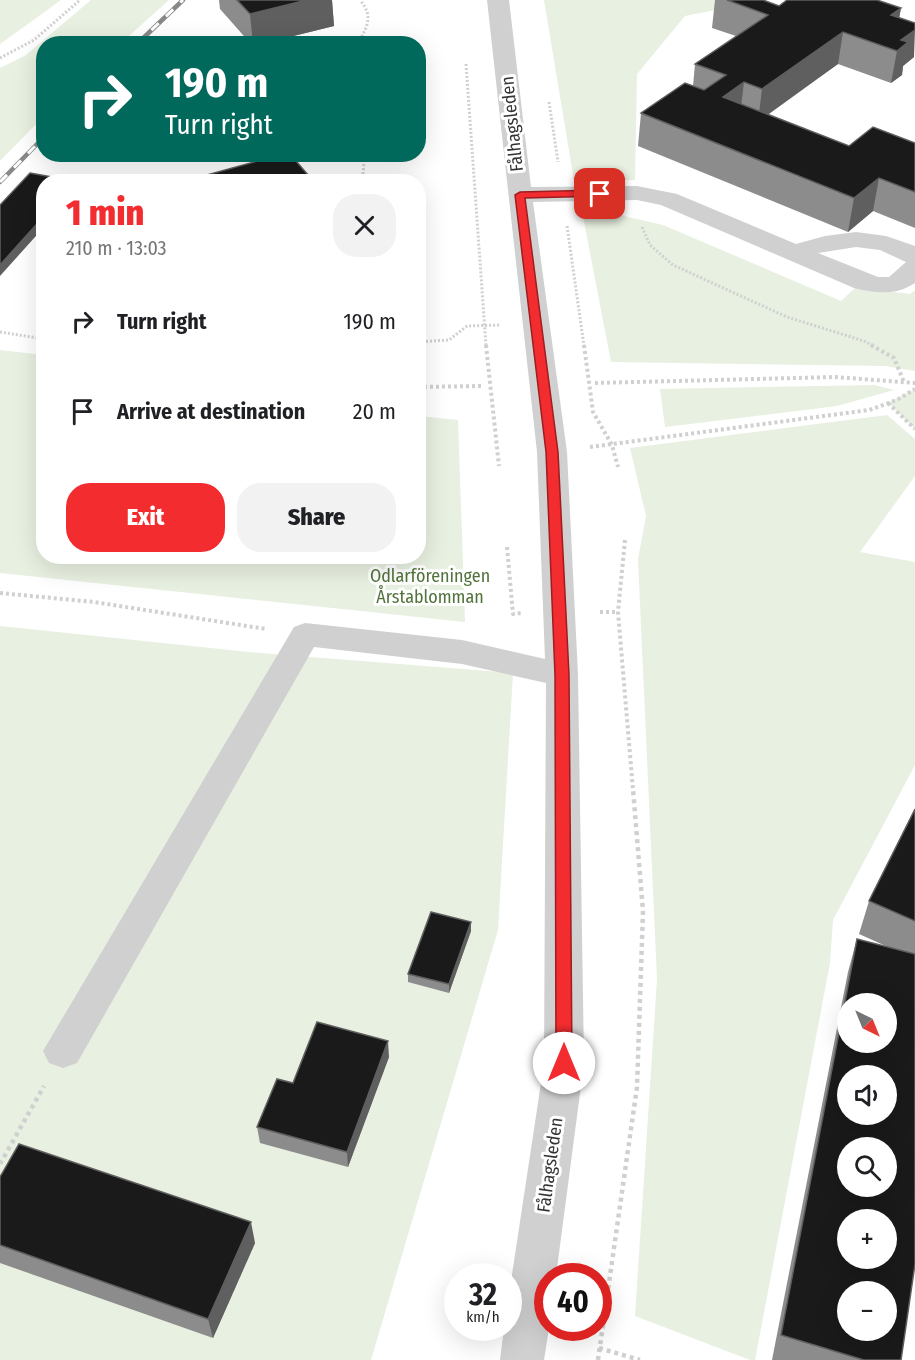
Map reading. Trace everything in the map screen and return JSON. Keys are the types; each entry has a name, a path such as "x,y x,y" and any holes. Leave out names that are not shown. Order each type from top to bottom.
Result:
{"street":[{"name":"Fålhagsleden","path":"498,0 552,452 562,675 564,1063 522,1360"},
{"path":"520,195 637,193 668,199 863,282 885,287 908,278 915,268"},
{"path":"795,253 813,246 849,239 880,240 915,257"},
{"path":"63,1051 305,635 462,652 562,675"}],"path":[{"path":"39,36 80,0"},
{"path":"360,0 368,10 368,23 362,36"},
{"path":"0,58 36,38"},
{"path":"466,53 484,325 499,466"},
{"path":"547,91 593,412 612,445 618,467"},
{"path":"637,193 639,220 650,244 673,265 787,317 864,341 894,358 904,382"},
{"path":"0,332 36,338"},
{"path":"595,383 835,377 915,382"},
{"path":"426,387 481,387"},
{"path":"552,452 869,410 915,389"},
{"path":"888,403 915,429"},
{"path":"598,1360 637,1087 643,911 618,612 625,540"},
{"path":"0,593 94,602 305,635"},
{"path":"0,1164 63,1051"},
{"path":"599,1348 640,1360"}],"green space":[{"path":"0,0 61,0 0,44"},
{"path":"91,0 169,0 129,36 48,36"},
{"path":"544,0 767,0 685,16 637,74 635,180 574,181"},
{"path":"36,47 36,124 0,161 0,68 26,55"},
{"path":"581,206 663,225 841,301 856,287 910,294 915,290 915,371 885,366 611,362"},
{"name":"Odlarföreningen Årstablomman","path":"0,350 36,354 36,564 426,564 426,417 458,420 465,622 0,573"},
{"path":"875,385 894,390 837,406 665,427 660,389"},
{"path":"915,389 915,429 888,403"},
{"path":"887,415 915,439 915,476 860,552 915,562 915,765 833,920 830,963 755,1360 750,1360 635,1316 657,979 638,559 646,516 630,448"},
{"path":"0,626 249,652 513,673 498,930 371,1360 0,1360"}],"building":[{"path":"237,0 307,0 250,14"},
{"path":"727,0 763,0 779,6 787,0 877,0 901,8 891,15 915,23 915,30 901,40 908,42 897,51 843,32 762,89 744,82 723,97 849,146 873,127 915,143 915,192 879,178 854,198 641,113 685,83 704,90 726,75 695,64 768,15"},
{"path":"254,162 297,162 307,174 210,174"},
{"path":"30,173 36,174 36,225 0,265 0,205"},
{"path":"915,809 915,921 869,901"},
{"path":"431,912 471,922 449,984 408,974"},
{"path":"857,939 915,954 915,1264 901,1360 864,1360 781,1335 837,1043 837,1053 897,1053 897,993 847,993"},
{"path":"317,1022 388,1041 347,1152 257,1127 277,1079 293,1083"},
{"path":"19,1144 251,1222 208,1319 0,1245 0,1177"}],"railway":[{"path":"145,36 183,0"},
{"path":"0,182 36,145"}],"route":[{"path":"564,1063 562,675 552,452 520,195 600,194"}]}
